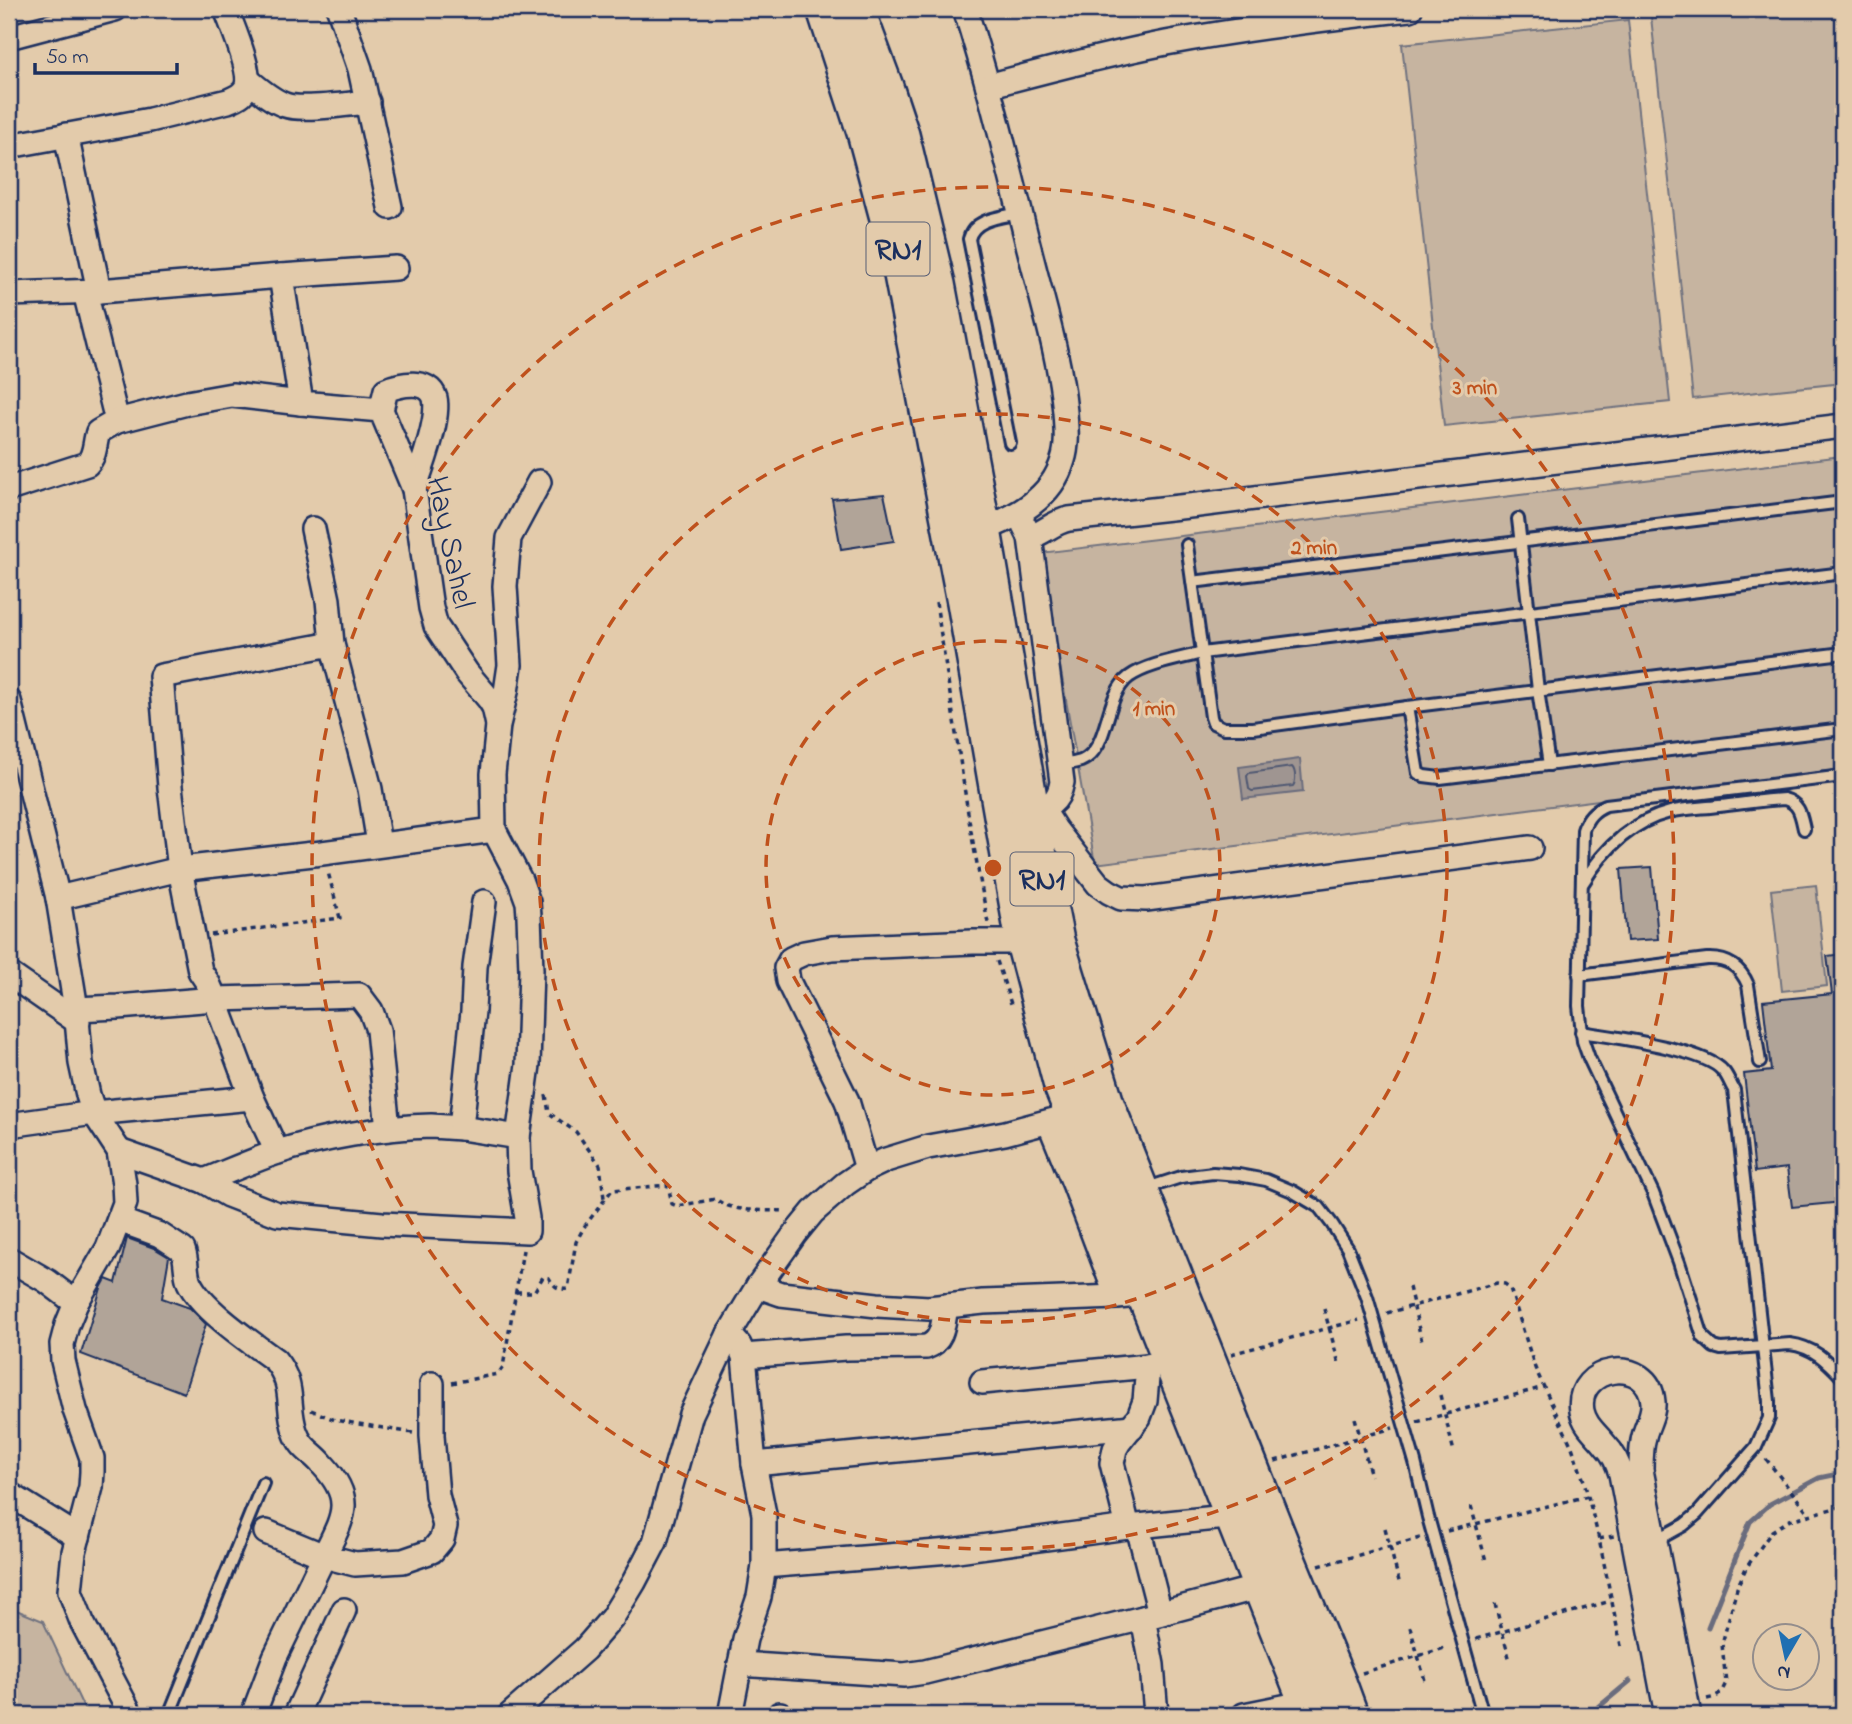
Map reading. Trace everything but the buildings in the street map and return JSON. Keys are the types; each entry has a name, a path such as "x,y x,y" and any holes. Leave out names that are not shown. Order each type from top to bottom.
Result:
{"highway":[{"name":"RN1","path":"826,9 866,132 900,259 966,602 1038,856 1055,941 1076,1114 1139,1191 1176,1362 1311,1708"},
{"name":"RN1","path":"855,9 900,135 936,284 982,530 1025,811 1025,942 1063,1086 1076,1114 1131,1295 1176,1362 1338,1685 1349,1715"}],"street":[{"path":"9,37 115,9"},
{"path":"9,146 150,120 240,96 248,80 245,61 226,9"},
{"path":"339,9 360,69 390,206"},
{"path":"965,9 988,86 1061,377 1067,433 1064,459 1053,483 1035,502 1008,520 982,530"},
{"path":"988,86 1164,43 1254,28 1410,9"},
{"path":"248,80 286,106 315,107 368,102"},
{"path":"66,135 117,421"},
{"path":"9,294 92,292 396,268"},
{"path":"281,276 301,403"},
{"path":"9,489 87,464 94,452 98,432 117,421 187,403 232,395 381,410 386,390 419,384 434,395 435,404 425,461 414,489"},
{"name":"Hay Sahel","path":"381,410 414,489 436,626 494,707 498,725 493,774 494,830"},
{"path":"1030,537 1069,519 1843,426"},
{"path":"498,725 510,665 505,586 509,538 539,482"},
{"path":"1016,514 1030,537 1062,782 1057,799 1025,811"},
{"path":"313,529 328,600 332,645 370,789 379,844"},
{"path":"276,1152 252,1098 215,999 200,971 180,869 170,787 162,676 332,645"},
{"path":"9,701 58,898 77,1016 81,1063 88,1095 94,1112 119,1151 124,1184 125,1203 119,1220 108,1248 76,1303 66,1325 62,1344 63,1361 75,1410 92,1458 91,1487 70,1575 70,1591 82,1622 131,1715"},
{"path":"1025,811 1055,829 1098,884 1121,898 1146,899 1530,848"},
{"path":"58,898 180,869 494,830 520,880 528,902 531,970 528,1065 518,1137 519,1171 527,1231 382,1224 277,1214 228,1195 204,1181 119,1151"},
{"path":"461,1128 475,967 484,902"},
{"path":"867,1169 847,1101 788,981 786,968 791,959 804,953 832,948 1025,942"},
{"path":"9,974 77,1016 118,1007 215,999 359,995 371,1011 378,1030 388,1129"},
{"path":"9,1125 94,1112 252,1098"},
{"path":"510,1715 585,1649 612,1618 635,1582 655,1542 691,1414 729,1334 758,1286 813,1212 845,1184 886,1160 928,1147 1005,1133 1076,1114"},
{"path":"204,1181 276,1152 388,1129 431,1126 518,1137"},
{"path":"119,1220 160,1235 183,1250 189,1283 195,1292 222,1320 275,1360 287,1378 294,1429 298,1439 303,1448 322,1463 343,1494 343,1517 275,1657 253,1715"},
{"path":"9,1259 47,1281 76,1303"},
{"path":"758,1286 781,1294 929,1308 983,1302 1131,1295"},
{"path":"744,1356 846,1348 926,1347 939,1338 946,1306"},
{"path":"729,1334 744,1356 754,1464 764,1514 764,1566 759,1597 746,1639 730,1715"},
{"path":"982,1382 1176,1362"},
{"path":"1156,1715 1152,1616 1133,1527 1112,1463 1115,1449 1139,1417 1145,1401 1176,1362"},
{"path":"1620,1370 1636,1375 1648,1386 1653,1401 1641,1457 1641,1470 1655,1541 1681,1711 1621,1474 1612,1453 1586,1423 1581,1409 1583,1394 1591,1381 1604,1372 1620,1370"},
{"path":"266,1532 324,1556 355,1564 403,1561 437,1547 445,1526 437,1495 432,1436 432,1384"},
{"path":"754,1464 1132,1427"},
{"path":"9,1494 78,1537"},
{"path":"764,1566 950,1551 1236,1516"},
{"path":"740,1664 904,1675 925,1672 1263,1586"},
{"path":"296,1715 344,1610"},
{"path":"1244,1715 1311,1708"}],"lane":[{"path":"1010,443 969,239 975,226 981,222 1020,213"},
{"path":"1192,582 1843,502"},
{"path":"1518,519 1549,765"},
{"path":"1187,545 1211,717 1213,723 1224,728 1253,727 1843,653"},
{"path":"1060,765 1083,761 1099,743 1118,688 1129,677 1146,668 1202,653 1843,573"},
{"path":"1407,707 1418,773 1440,778 1843,729"},
{"path":"1843,776 1606,805 1593,812 1583,830 1578,1006 1581,1032 1592,1066 1653,1194 1703,1337 1714,1347 1721,1349 1790,1344 1808,1348 1823,1357 1843,1378"},
{"path":"1582,886 1609,847 1648,820 1670,812 1784,799 1790,800 1799,809 1804,829"},
{"path":"1579,975 1717,958 1728,961 1744,975 1748,985 1760,1062"},
{"path":"1581,1032 1678,1050 1706,1059 1723,1069 1734,1090 1769,1418 1756,1447 1697,1514 1684,1525 1655,1541"},
{"path":"1139,1191 1181,1177 1213,1173 1240,1175 1266,1180 1292,1191 1319,1207 1332,1224 1348,1249 1367,1297 1415,1462 1430,1526 1483,1715"},
{"path":"169,1715 263,1483"}],"path":[{"path":"193,937 340,918 324,853"},
{"path":"528,1065 544,1080 549,1113 576,1132 600,1165 604,1200"},
{"path":"516,1292 534,1292 542,1277 549,1278 561,1290 568,1289 576,1242 612,1190 668,1185 672,1204 677,1206 716,1199 722,1205 733,1208 813,1212"},
{"path":"432,1384 460,1383 498,1374 503,1367 527,1231"},
{"path":"1176,1362 1329,1328 1497,1283 1505,1284 1510,1288 1535,1368 1572,1447 1584,1482 1621,1646"},
{"path":"1409,1287 1422,1342"},
{"path":"1324,1309 1339,1364"},
{"path":"1440,1395 1454,1452"},
{"path":"292,1402 335,1420 432,1436"},
{"path":"1355,1418 1371,1476"},
{"path":"1756,1447 1810,1515"},
{"path":"1471,1506 1486,1561"},
{"path":"1681,1711 1716,1697 1724,1688 1726,1677 1723,1636 1733,1598 1746,1568 1772,1531 1790,1520 1843,1506"},
{"path":"1385,1528 1400,1585"},
{"path":"1495,1604 1510,1661"},
{"path":"1410,1627 1426,1684"}],"shaded area":[{"path":"1728,9 1843,9 1843,383 1693,399 1651,17"},
{"path":"1628,20 1670,402 1444,426 1402,44"},
{"path":"1843,456 1843,769 1095,864 1040,553"},
{"path":"1816,885 1827,986 1782,991 1771,890"},
{"path":"9,1607 43,1621 87,1715 9,1715"}],"water":[{"path":"1300,759 1303,792 1243,799 1239,767"}],"waterway":[{"path":"1708,1627 1750,1522 1770,1504 1819,1478 1843,1473"},
{"path":"1589,1715 1630,1681"}]}
